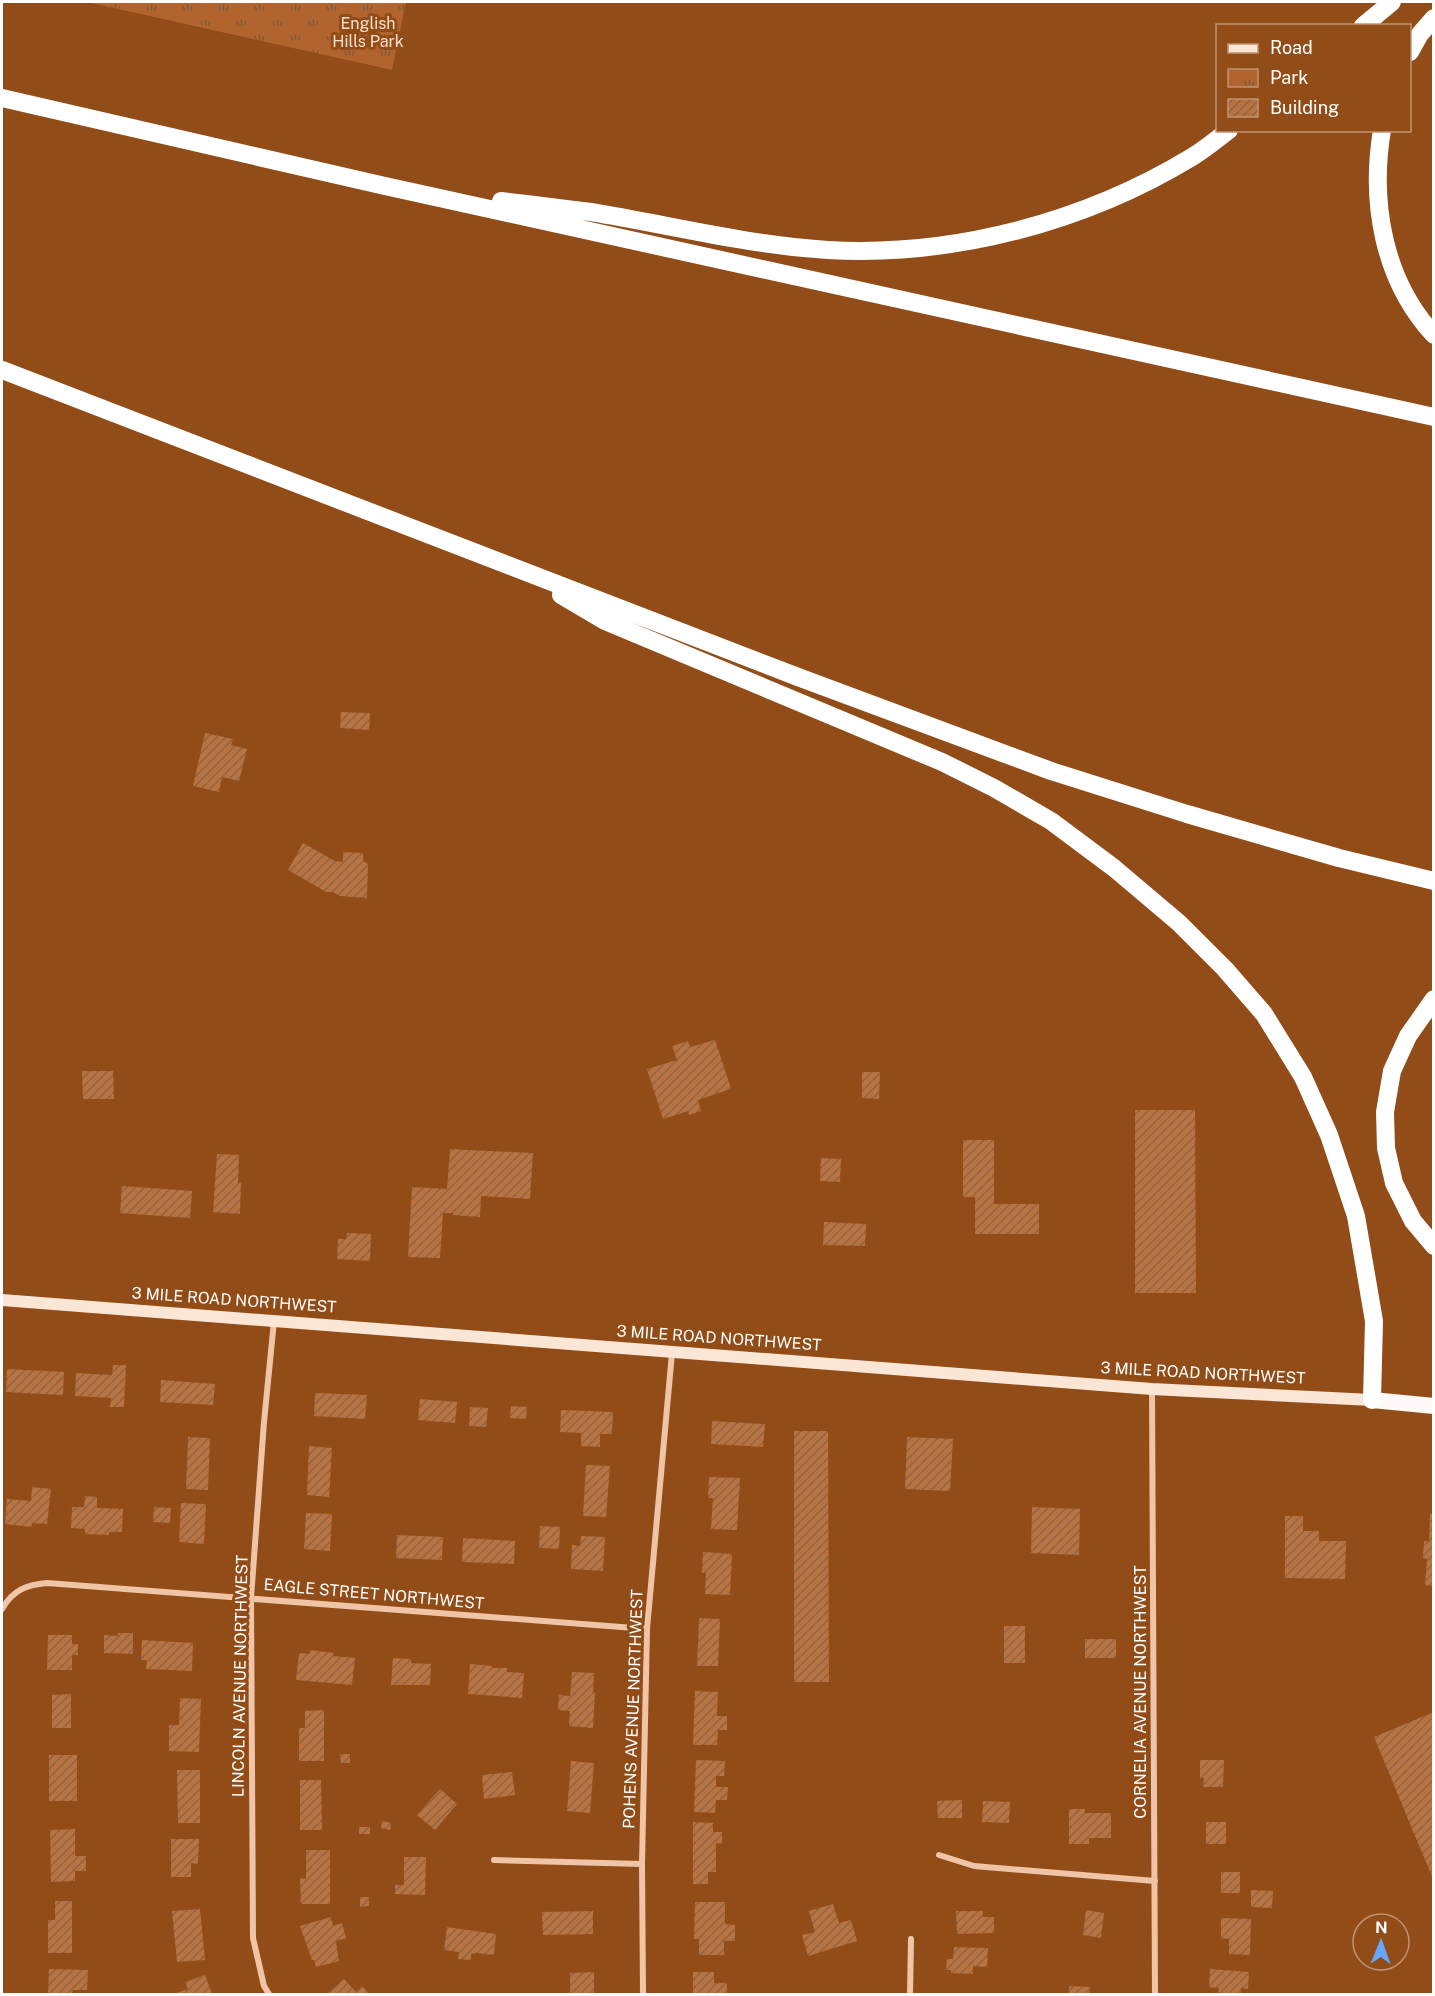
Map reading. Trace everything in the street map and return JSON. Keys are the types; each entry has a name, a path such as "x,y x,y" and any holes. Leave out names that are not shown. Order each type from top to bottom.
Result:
{"highway":[{"path":"1365,24 1392,2"},
{"path":"1411,50 1420,34 1434,18"},
{"path":"2,98 385,186 1434,417"},
{"path":"385,186 591,212 768,244 829,250 894,250 979,238 1038,225 1095,205 1149,181 1193,156 1226,132"},
{"path":"1382,132 1377,156 1377,198 1384,245 1406,296 1434,335"},
{"path":"2,370 1051,771 1187,814 1339,858 1434,881"},
{"path":"515,568 604,621 942,762 994,788 1060,828 1114,868 1179,923 1225,969 1264,1014 1303,1077 1329,1136 1356,1216 1367,1275 1374,1321 1372,1400"},
{"path":"1434,999 1408,1036 1392,1071 1385,1112 1386,1148 1394,1183 1413,1221 1434,1246"},
{"name":"3 MILE ROAD NORTHWEST","path":"1372,1400 1434,1406"}],"main road":[{"name":"3 MILE ROAD NORTHWEST","path":"2,1300 1152,1389 1372,1400"}],"street":[{"name":"LINCOLN AVENUE NORTHWEST","path":"269,1995 264,1986 253,1938 251,1598 274,1321"},
{"name":"POHENS AVENUE NORTHWEST","path":"643,1995 642,1864 647,1629 672,1353"},
{"name":"CORNELIA AVENUE NORTHWEST","path":"1152,1389 1155,1995"},
{"name":"EAGLE STREET NORTHWEST","path":"2,1609 9,1597 21,1588 30,1584 47,1582 647,1629"},
{"path":"939,1855 974,1866 1155,1881"},
{"path":"494,1860 642,1864"},
{"path":"910,1995 911,1938"}],"green space":[{"name":"English Hills Park","path":"87,2 406,2 392,70"}],"building":[{"path":"341,712 370,713 369,730 340,728"},
{"path":"205,733 233,739 231,745 247,749 239,781 222,777 219,792 193,786"},
{"path":"303,843 335,861 343,862 343,852 363,853 363,861 368,864 367,898 340,896 333,892 326,892 288,870"},
{"path":"715,1040 731,1089 698,1100 701,1111 689,1115 688,1111 663,1119 647,1069 677,1060 672,1046 688,1041 690,1047"},
{"path":"82,1071 113,1071 114,1099 83,1099"},
{"path":"862,1072 880,1072 879,1099 862,1098"},
{"path":"1135,1110 1195,1110 1196,1293 1135,1293"},
{"path":"963,1140 994,1140 994,1204 1039,1204 1039,1234 975,1234 975,1197 963,1197"},
{"path":"450,1149 533,1153 530,1199 481,1196 480,1217 443,1213 440,1258 408,1257 412,1187 447,1189"},
{"path":"217,1154 239,1155 240,1214 213,1212"},
{"path":"821,1158 841,1159 840,1182 820,1181"},
{"path":"122,1186 192,1191 190,1218 120,1213"},
{"path":"824,1222 866,1224 865,1246 823,1245"},
{"path":"347,1233 371,1234 370,1261 337,1259 338,1239 346,1239"},
{"path":"113,1365 126,1365 124,1407 110,1407 111,1398 75,1396 76,1373 112,1375"},
{"path":"7,1369 64,1372 63,1395 6,1392"},
{"path":"161,1380 215,1384 213,1405 160,1402"},
{"path":"315,1393 367,1395 365,1419 314,1416"},
{"path":"420,1399 457,1402 455,1423 418,1420"},
{"path":"511,1406 527,1407 526,1419 510,1418"},
{"path":"470,1407 488,1408 486,1427 469,1426"},
{"path":"561,1410 613,1412 612,1434 600,1434 600,1447 581,1446 581,1433 560,1432"},
{"path":"712,1421 765,1424 763,1447 711,1444"},
{"path":"794,1431 828,1431 829,1682 794,1682"},
{"path":"188,1437 210,1438 208,1490 186,1489"},
{"path":"907,1437 953,1439 950,1491 905,1489"},
{"path":"309,1446 332,1448 329,1497 307,1495"},
{"path":"586,1465 610,1466 606,1517 583,1516"},
{"path":"709,1477 740,1478 737,1530 711,1529 713,1498 708,1498"},
{"path":"32,1487 51,1489 47,1524 32,1523 32,1527 5,1524 7,1499 31,1501"},
{"path":"85,1496 97,1497 97,1508 123,1509 122,1532 109,1532 109,1535 85,1534 85,1529 71,1528 72,1507 84,1507"},
{"path":"181,1503 206,1504 204,1544 179,1542"},
{"path":"154,1507 171,1508 170,1523 153,1522"},
{"path":"1032,1507 1080,1509 1079,1555 1031,1553"},
{"path":"306,1513 332,1514 330,1551 304,1549"},
{"path":"1430,1514 1434,1514 1434,1586 1425,1585 1427,1559 1423,1558 1424,1541 1429,1541"},
{"path":"1285,1516 1303,1516 1303,1531 1319,1531 1319,1541 1346,1541 1345,1579 1285,1578"},
{"path":"540,1526 560,1527 559,1549 539,1548"},
{"path":"397,1535 443,1537 442,1560 396,1558"},
{"path":"581,1536 605,1537 603,1571 571,1569 572,1545 580,1546"},
{"path":"463,1538 515,1541 514,1564 462,1562"},
{"path":"703,1552 732,1554 730,1595 705,1594 706,1573 702,1573"},
{"path":"699,1618 720,1619 718,1666 697,1666"},
{"path":"1004,1626 1025,1626 1025,1663 1004,1663"},
{"path":"118,1633 133,1633 133,1654 104,1653 104,1635 118,1636"},
{"path":"48,1635 72,1635 72,1644 78,1644 78,1655 72,1655 72,1670 47,1670"},
{"path":"1085,1639 1116,1639 1116,1658 1085,1658"},
{"path":"142,1640 193,1643 192,1671 146,1669 147,1660 141,1660"},
{"path":"310,1650 334,1653 333,1656 355,1658 352,1685 296,1680 299,1653 309,1654"},
{"path":"393,1658 411,1659 411,1663 431,1664 430,1685 391,1685"},
{"path":"470,1664 507,1668 507,1672 524,1673 522,1698 468,1694"},
{"path":"572,1672 594,1673 593,1728 569,1726 570,1711 558,1710 559,1695 570,1696"},
{"path":"695,1691 718,1692 717,1716 727,1716 727,1730 718,1730 717,1745 693,1745"},
{"path":"71,1694 71,1728 52,1728 52,1695"},
{"path":"180,1698 201,1699 199,1752 169,1751 169,1725 179,1725"},
{"path":"324,1710 324,1761 299,1761 299,1731 300,1728 305,1728 305,1711"},
{"path":"1434,1712 1434,1879 1433,1879 1374,1737"},
{"path":"340,1754 350,1754 350,1763 341,1763"},
{"path":"49,1755 77,1755 77,1801 49,1801"},
{"path":"696,1760 725,1761 724,1776 716,1776 716,1787 728,1787 727,1800 716,1800 715,1813 694,1812"},
{"path":"1200,1760 1224,1760 1223,1787 1203,1787 1204,1778 1200,1778"},
{"path":"571,1761 594,1763 590,1813 567,1811"},
{"path":"177,1770 200,1770 200,1823 178,1823"},
{"path":"512,1772 515,1795 484,1799 482,1775"},
{"path":"300,1780 321,1780 322,1830 300,1830"},
{"path":"440,1789 457,1804 435,1830 417,1815"},
{"path":"962,1800 962,1818 938,1818 937,1801"},
{"path":"983,1801 1010,1802 1009,1823 982,1822"},
{"path":"1069,1809 1085,1809 1085,1813 1111,1813 1111,1838 1089,1838 1089,1844 1069,1844"},
{"path":"382,1821 391,1823 390,1830 381,1828"},
{"path":"693,1822 713,1823 713,1832 722,1832 722,1844 716,1843 716,1872 708,1872 708,1884 693,1884"},
{"path":"1206,1822 1226,1822 1226,1844 1206,1844"},
{"path":"359,1827 370,1827 370,1834 359,1834"},
{"path":"75,1829 75,1856 86,1856 86,1871 75,1871 75,1881 51,1882 50,1830"},
{"path":"171,1839 199,1839 198,1864 191,1863 191,1877 171,1877"},
{"path":"306,1850 330,1850 330,1904 301,1904 300,1878 306,1879"},
{"path":"404,1857 426,1857 425,1895 395,1894 395,1885 404,1885"},
{"path":"1221,1872 1240,1872 1240,1893 1221,1893"},
{"path":"1251,1890 1273,1891 1272,1908 1251,1907"},
{"path":"360,1897 369,1897 369,1906 360,1907"},
{"path":"55,1901 72,1901 72,1953 48,1953 48,1920 55,1920"},
{"path":"695,1902 725,1902 725,1924 735,1925 735,1941 724,1941 724,1955 699,1955 699,1939 694,1939"},
{"path":"833,1904 839,1923 851,1920 857,1941 808,1956 802,1935 815,1932 809,1911"},
{"path":"200,1909 205,1960 177,1962 172,1911"},
{"path":"1086,1910 1104,1913 1101,1938 1083,1935"},
{"path":"593,1911 593,1934 543,1935 542,1912"},
{"path":"956,1911 983,1911 983,1917 994,1917 994,1933 957,1934"},
{"path":"331,1917 333,1926 342,1923 346,1938 336,1941 339,1961 316,1967 300,1926"},
{"path":"1221,1918 1251,1919 1250,1955 1229,1954 1229,1939 1221,1938"},
{"path":"447,1927 496,1934 494,1955 477,1953 471,1954 471,1960 458,1959 459,1952 444,1950"},
{"path":"954,1947 988,1948 987,1967 973,1966 973,1974 951,1973 951,1970 946,1970 947,1959 953,1959"},
{"path":"49,1969 88,1970 87,1990 73,1990 72,1994 48,1994"},
{"path":"1210,1969 1249,1972 1248,1989 1241,1988 1241,1994 1218,1994 1219,1988 1209,1987"},
{"path":"594,1972 594,1994 570,1994 570,1973"},
{"path":"693,1972 714,1972 714,1983 727,1983 727,1994 693,1994"},
{"path":"205,1975 212,1994 177,1993 188,1989 185,1982"},
{"path":"344,1979 356,1992 362,1986 369,1994 327,1994"},
{"path":"1069,1986 1090,1987 1089,1994 1069,1994"}]}
